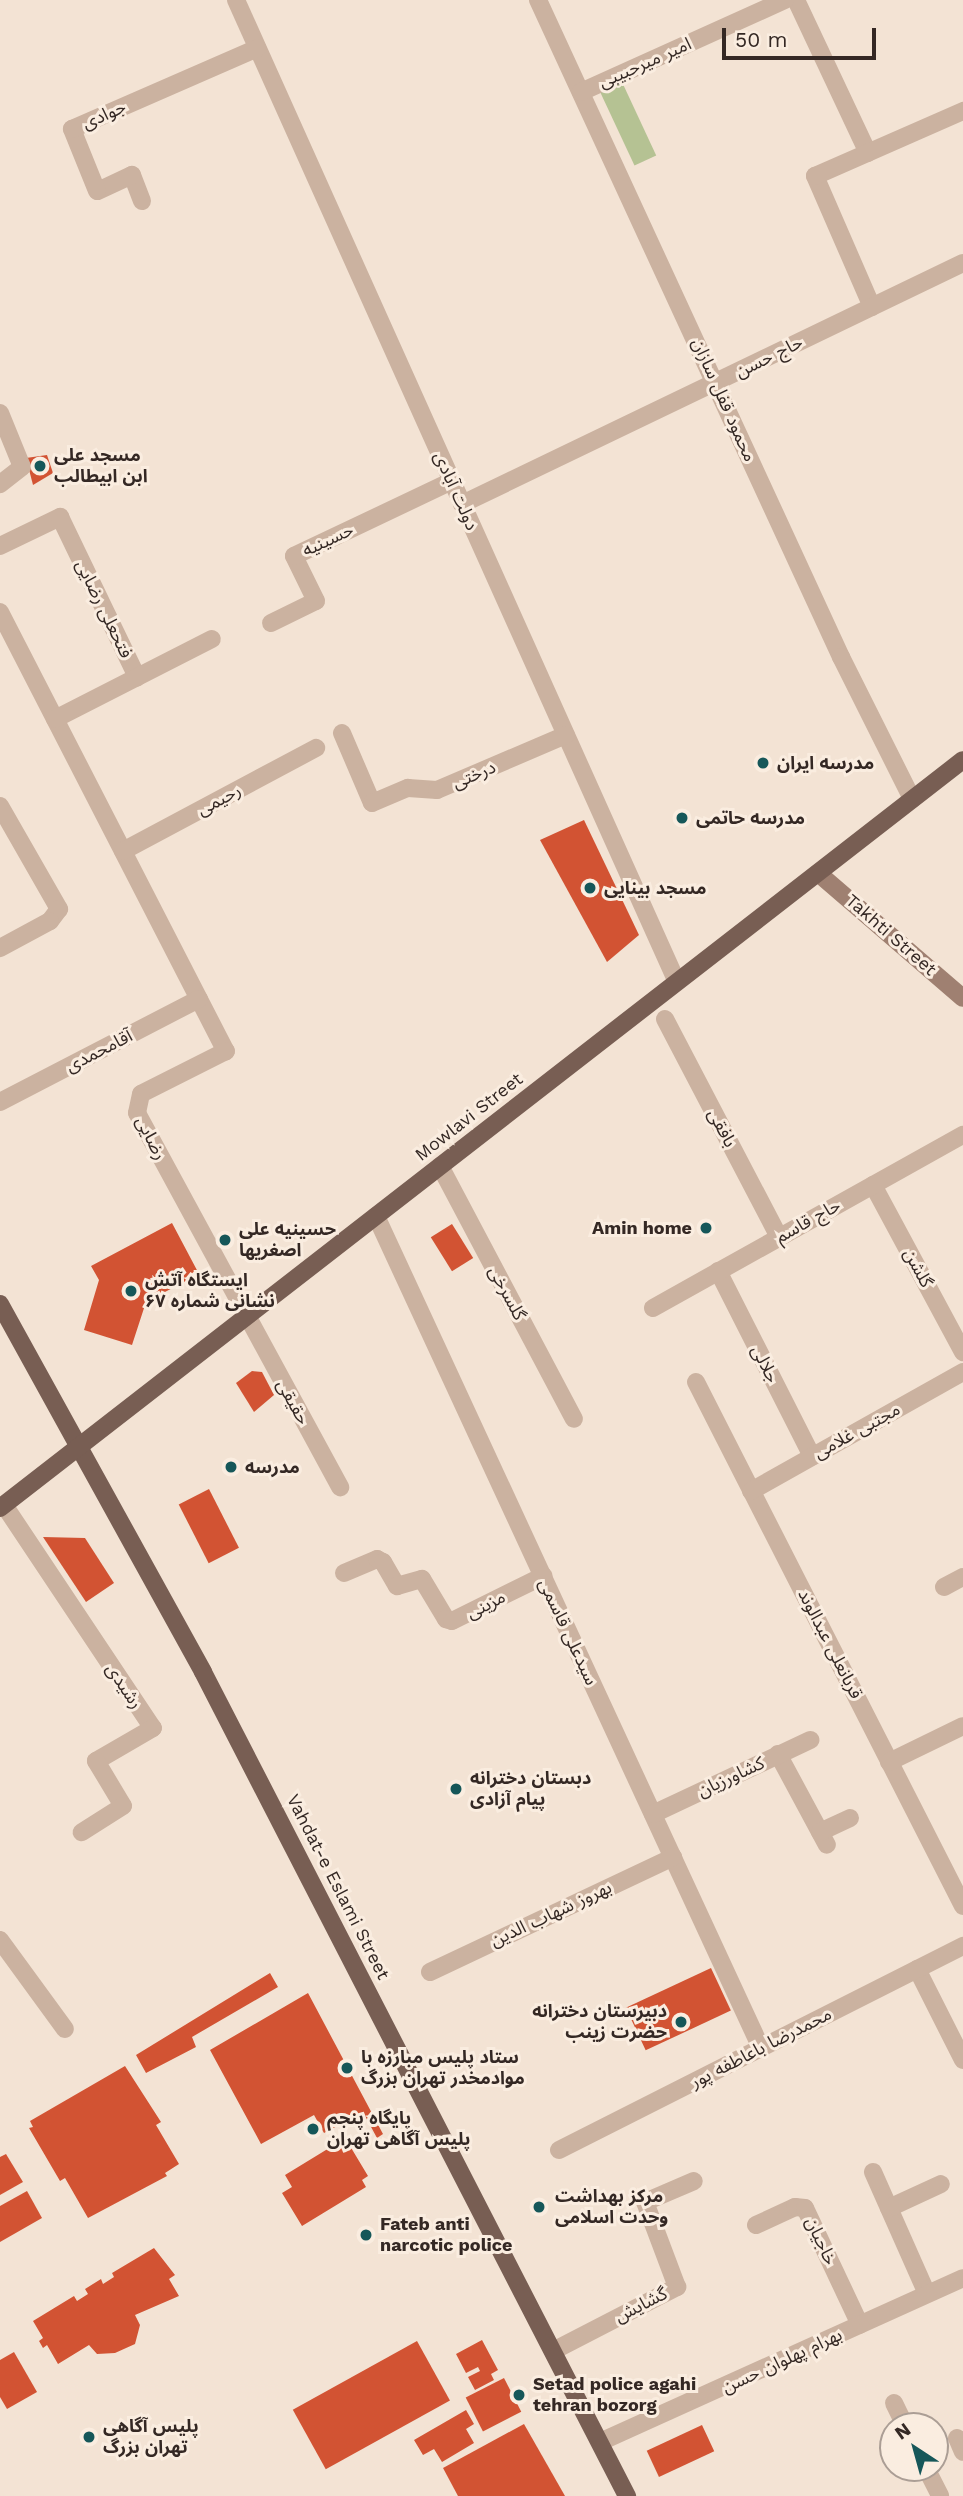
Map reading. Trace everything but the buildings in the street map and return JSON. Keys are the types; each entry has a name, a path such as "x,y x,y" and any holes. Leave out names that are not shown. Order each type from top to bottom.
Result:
{"main road":[{"name":"Mowlavi Street","path":"2,1507 963,760"},
{"name":"Takhti Street","path":"818,873 963,998"},
{"name":"Vahdat-e Eslami Street","path":"0,1304 76,1447 203,1672 627,2496"}],"street":[{"name":"دولت آبادی","path":"236,0 677,982"},
{"name":"محمود قفل سازان","path":"538,0 717,382 841,657 912,799"},
{"name":"امیر میرحبیبی","path":"581,92 785,0"},
{"path":"796,0 868,153"},
{"name":"جوادی","path":"142,201 132,176 97,191 72,129 257,48"},
{"path":"872,307 815,176 963,111"},
{"name":"حاج حسن","path":"462,504 963,263"},
{"path":"0,413 22,467 0,484"},
{"name":"حسینیه","path":"271,623 316,601 294,556 452,481"},
{"name":"فتحعلی رضایی","path":"0,546 60,517 137,677 55,719"},
{"path":"0,612 199,999"},
{"path":"137,677 212,639"},
{"name":"درختی","path":"342,733 372,803 408,788 437,790 566,735"},
{"name":"رحیمی","path":"123,851 316,748"},
{"path":"0,806 59,909 57,915 0,948"},
{"name":"آقامحمدی","path":"0,1102 199,999"},
{"name":"رضایی","path":"199,999 226,1051 141,1094 135,1106 246,1318"},
{"name":"بافقی","path":"664,1018 779,1237"},
{"name":"حاج قاسم","path":"653,1308 963,1135"},
{"name":"گلسرخی","path":"440,1166 574,1419"},
{"name":"گلشن","path":"873,1185 963,1352"},
{"name":"سیدعلی قاسمی","path":"376,1216 761,2048"},
{"name":"جلالی","path":"718,1271 812,1457"},
{"name":"حقیقی","path":"246,1318 340,1487"},
{"name":"مجتبی غلامی","path":"751,1491 963,1372"},
{"name":"قربانعلی عبدالوند","path":"696,1382 963,1906"},
{"name":"رشیدی","path":"2,1507 153,1728 96,1761 123,1806 82,1832"},
{"name":"مزینی","path":"344,1573 377,1559 397,1586 422,1578 446,1619 452,1621 542,1576"},
{"path":"944,1587 963,1577"},
{"path":"890,1762 963,1726"},
{"name":"کشاورزیان","path":"653,1814 810,1740"},
{"path":"778,1754 823,1838 850,1818"},
{"name":"بهروز شهاب الدین","path":"430,1972 673,1857"},
{"path":"0,1940 65,2029"},
{"name":"محمدرضا باعاطفه پور","path":"559,2150 963,1946"},
{"path":"917,1969 963,2060"},
{"path":"873,2172 927,2294"},
{"name":"گشایش","path":"553,2351 677,2287 645,2202 694,2181"},
{"path":"889,2208 941,2184"},
{"name":"خاجیان","path":"756,2225 795,2207 805,2208 860,2325"},
{"name":"بهرام پهلوان حسن","path":"600,2442 963,2278"},
{"path":"894,2403 898,2412"}],"green space":[{"path":"622,82 656,155 634,166 600,92"}],"place":[{"name":"مسجد علی ابن ابیطالب","path":"40,466"},
{"name":"مدرسه ایران","path":"763,763"},
{"name":"مدرسه حاتمی","path":"682,818"},
{"name":"مسجد بینایی","path":"590,888"},
{"name":"Amin home","path":"706,1228"},
{"name":"حسینیه علی اصغریها","path":"225,1240"},
{"name":"ایستگاه آتش نشانی شماره ۶۷","path":"131,1291"},
{"name":"مدرسه","path":"231,1467"},
{"name":"دبستان دخترانه پیام آزادی","path":"456,1789"},
{"name":"دبیرستان دخترانه حضرت زینب","path":"681,2022"},
{"name":"ستاد پلیس مبارزه با موادمخدر تهران بزرگ","path":"347,2068"},
{"name":"پایگاه پنجم پلیس آگاهی تهران","path":"313,2129"},
{"name":"مرکز بهداشت وحدت اسلامی","path":"539,2207"},
{"name":"Fateb anti narcotic police","path":"366,2235"},
{"name":"Setad police agahi tehran bozorg","path":"519,2395"},
{"name":"پلیس آگاهی تهران بزرگ","path":"89,2437"}]}
